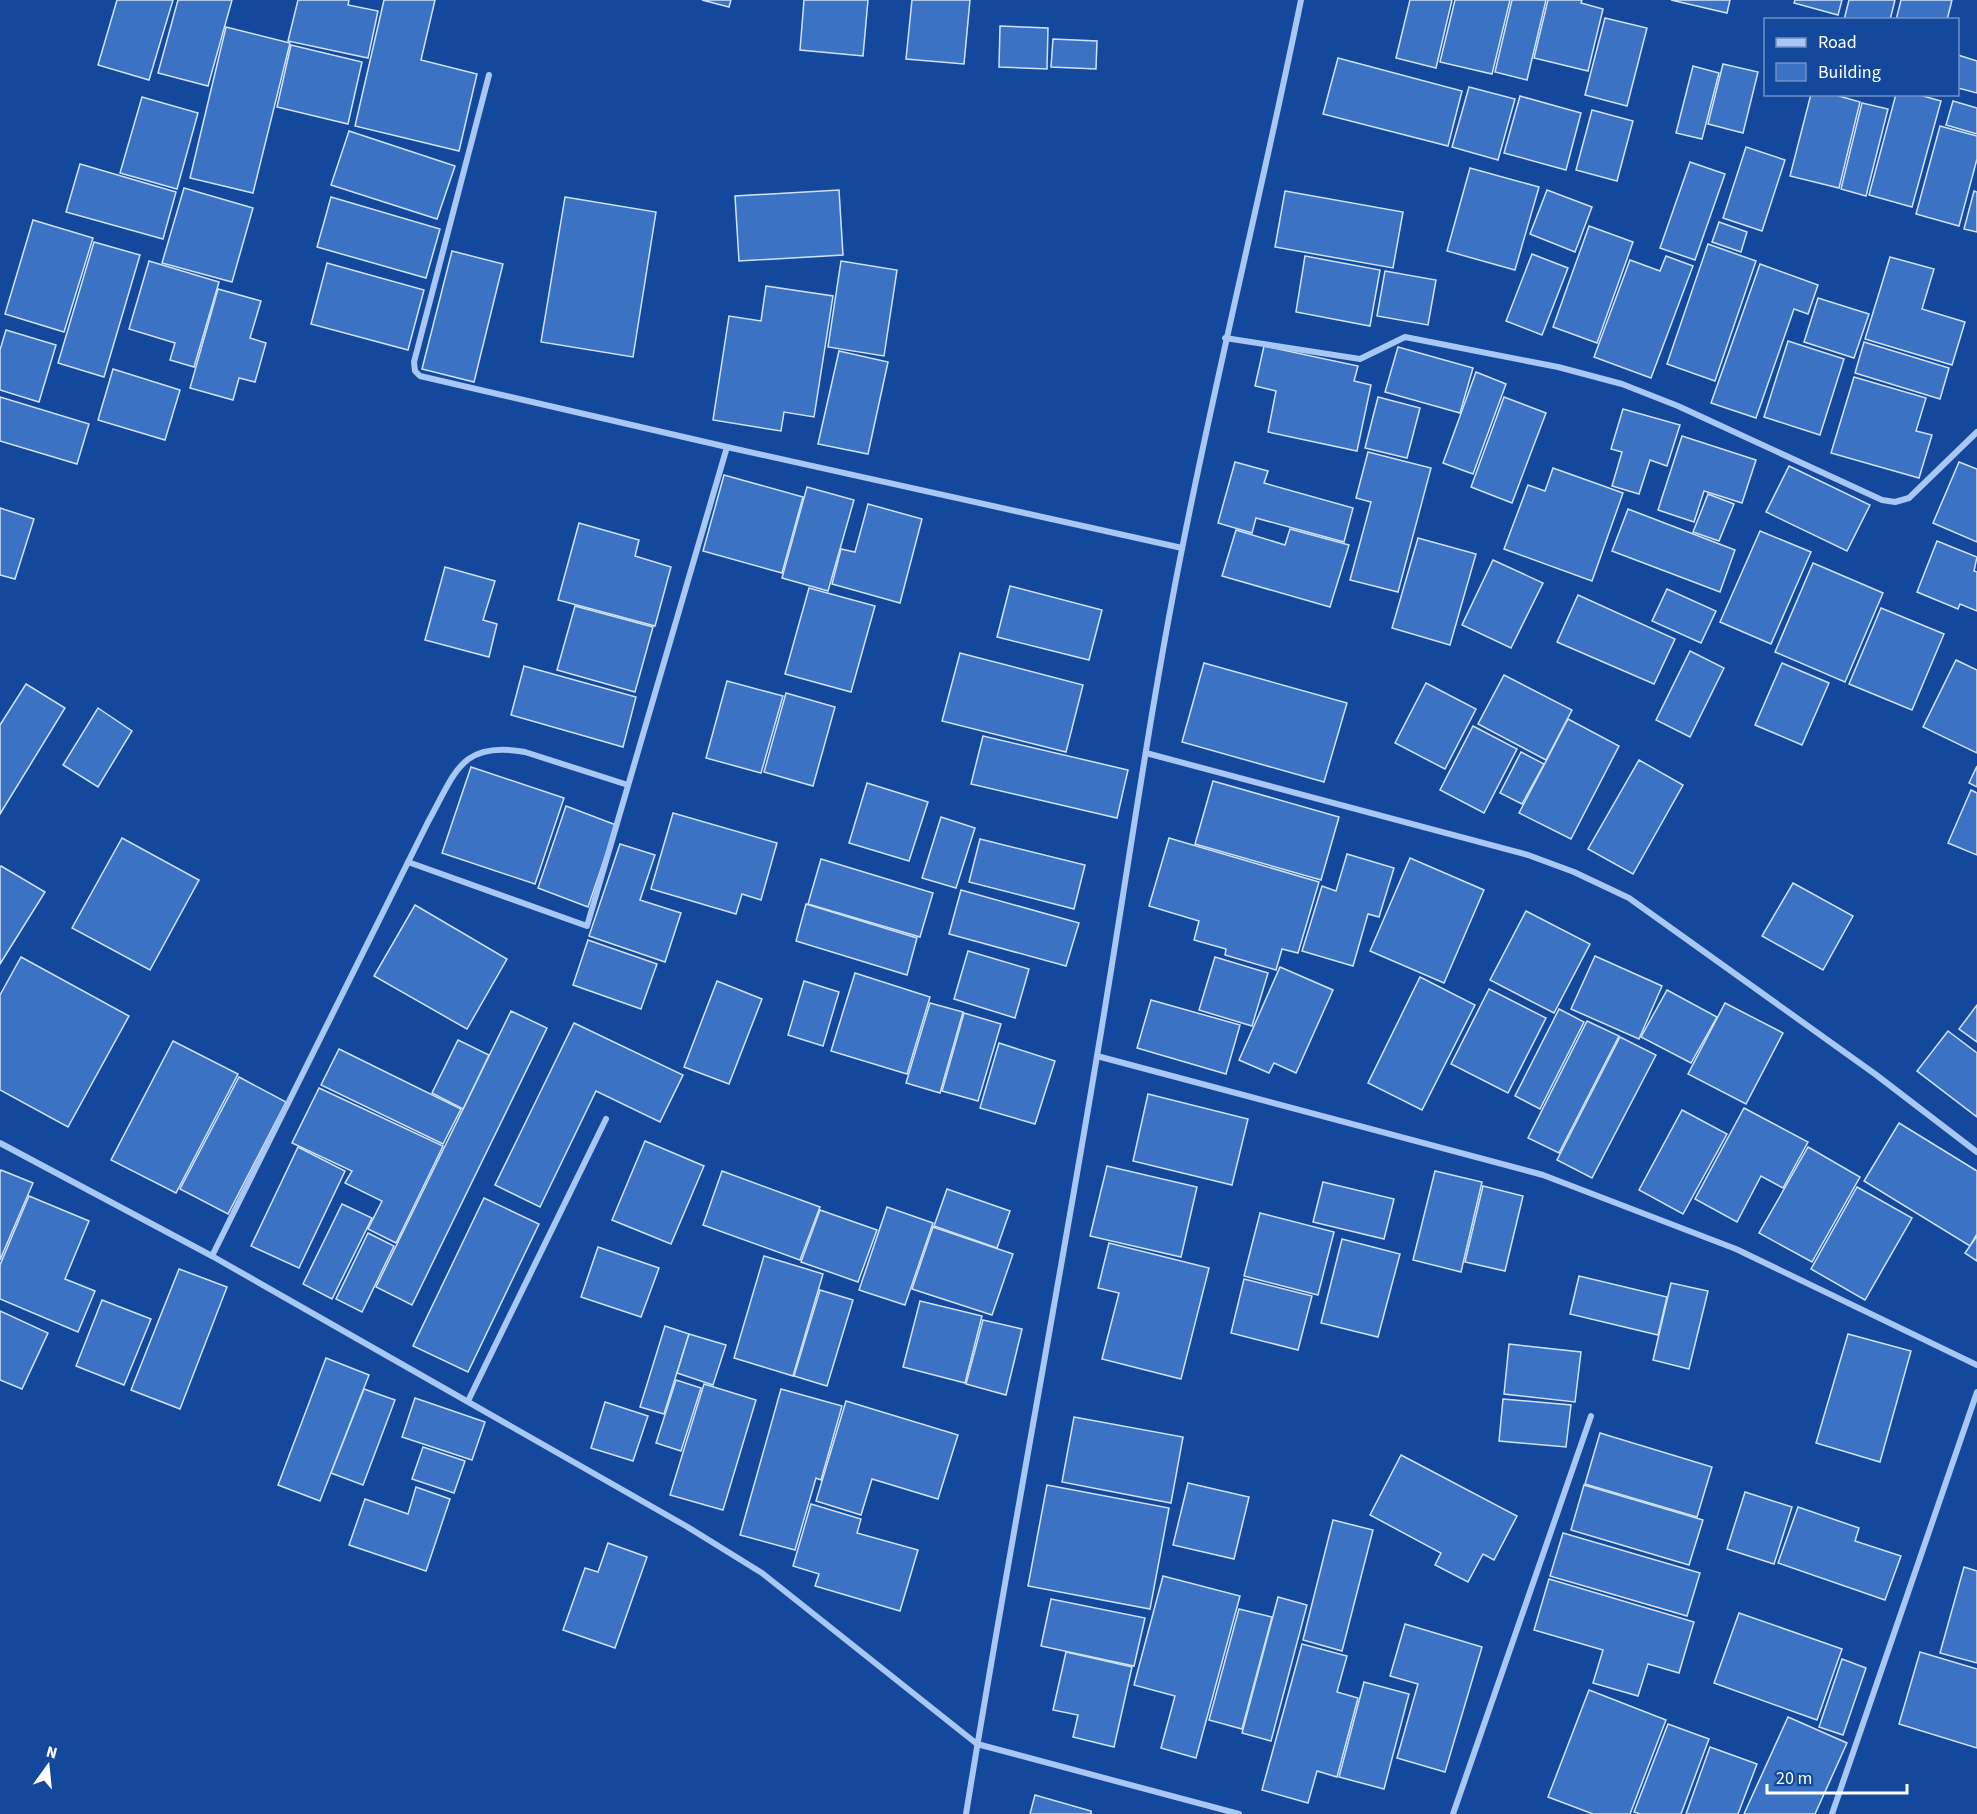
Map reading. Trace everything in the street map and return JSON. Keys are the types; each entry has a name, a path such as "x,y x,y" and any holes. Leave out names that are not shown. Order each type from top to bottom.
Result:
{"street":[{"path":"966,1814 1182,548 1225,338 1280,106 1301,0"},
{"path":"489,75 414,362 415,371 420,376 1182,548"},
{"path":"1225,338 1360,359 1405,337 1558,367 1622,384 1678,406 1882,500 1895,502 1909,498 1977,432"},
{"path":"408,862 587,926 727,447"},
{"path":"212,1256 428,822 460,766 474,754 488,749 508,749 525,752 628,785"},
{"path":"1146,753 1528,855 1574,872 1629,898 1875,1074 1977,1152"},
{"path":"1097,1056 1543,1174 1736,1249 1977,1365"},
{"path":"468,1401 606,1119"},
{"path":"0,1143 212,1256 686,1526 762,1573 977,1744 1239,1814"},
{"path":"1832,1814 1974,1411 1977,1392"},
{"path":"1453,1814 1591,1416"}],"building":[{"path":"117,0 173,0 149,80 98,65"},
{"path":"178,0 232,0 208,86 158,73"},
{"path":"298,0 349,0 348,5 378,11 368,58 288,41"},
{"path":"384,0 435,0 421,60 477,74 459,151 355,126"},
{"path":"702,0 731,0 729,7"},
{"path":"804,0 868,0 863,56 800,50"},
{"path":"912,0 970,0 964,64 906,59"},
{"path":"1410,0 1452,0 1436,68 1396,58"},
{"path":"1455,0 1510,0 1492,74 1440,62"},
{"path":"1512,0 1546,0 1527,80 1495,72"},
{"path":"1548,0 1582,0 1581,3 1603,9 1588,71 1534,58"},
{"path":"1671,0 1730,0 1727,13"},
{"path":"1795,0 1842,0 1838,15 1794,3"},
{"path":"1849,0 1895,0 1890,18 1844,18"},
{"path":"1901,0 1952,0 1948,18 1896,18"},
{"path":"1605,18 1647,28 1627,106 1585,95"},
{"path":"1000,26 1048,28 1047,69 999,67"},
{"path":"226,27 290,43 253,193 190,178"},
{"path":"1053,39 1097,41 1096,69 1051,67"},
{"path":"291,45 362,62 348,124 277,107"},
{"path":"1959,55 1977,61 1977,93 1959,88"},
{"path":"1338,58 1462,91 1448,146 1323,114"},
{"path":"1723,64 1758,72 1743,133 1708,124"},
{"path":"1693,66 1719,73 1702,139 1676,133"},
{"path":"1469,87 1515,99 1498,160 1452,147"},
{"path":"1520,96 1581,113 1566,170 1504,153"},
{"path":"1810,96 1839,96 1860,102 1839,188 1790,176"},
{"path":"1895,96 1923,96 1941,101 1912,207 1869,195"},
{"path":"142,97 198,113 177,189 120,173"},
{"path":"1953,101 1977,108 1977,134 1946,125"},
{"path":"1862,103 1888,109 1866,196 1841,189"},
{"path":"1592,110 1633,121 1617,181 1576,170"},
{"path":"1940,126 1977,136 1977,159 1959,226 1916,214"},
{"path":"349,131 455,166 437,219 331,185"},
{"path":"1746,147 1785,160 1762,231 1723,218"},
{"path":"1690,162 1725,174 1695,260 1660,248"},
{"path":"80,164 176,192 163,239 66,212"},
{"path":"1470,168 1539,187 1515,270 1447,251"},
{"path":"184,188 253,208 232,282 162,263"},
{"path":"839,190 843,255 739,261 735,196"},
{"path":"1547,190 1592,207 1575,252 1530,234"},
{"path":"1285,191 1403,212 1393,268 1275,247"},
{"path":"1974,191 1977,192 1977,232 1964,229"},
{"path":"331,197 440,229 426,278 317,247"},
{"path":"565,197 656,212 633,357 541,342"},
{"path":"33,220 93,238 64,332 5,314"},
{"path":"1719,222 1747,232 1741,252 1712,242"},
{"path":"1589,226 1633,242 1597,343 1553,327"},
{"path":"94,242 140,255 104,377 58,363"},
{"path":"1708,244 1756,261 1715,381 1667,364"},
{"path":"452,251 503,264 474,382 422,369"},
{"path":"1532,254 1568,268 1542,335 1506,321"},
{"path":"1305,256 1380,270 1370,326 1296,312"},
{"path":"1666,256 1693,266 1651,378 1594,357 1630,260 1660,271"},
{"path":"1890,257 1934,269 1922,309 1965,322 1952,365 1865,339"},
{"path":"149,261 219,282 194,367 170,360 175,343 129,329"},
{"path":"841,261 897,270 884,356 828,347"},
{"path":"327,263 424,290 408,350 311,324"},
{"path":"1760,264 1818,285 1808,314 1794,309 1756,418 1711,403"},
{"path":"1385,271 1436,280 1428,325 1377,316"},
{"path":"766,286 833,296 814,417 784,412 781,431 713,420 729,316 761,321"},
{"path":"218,289 261,301 250,338 266,343 255,382 239,378 233,400 190,388"},
{"path":"1818,298 1869,314 1854,358 1804,342"},
{"path":"6,330 56,345 39,402 0,390 0,350"},
{"path":"1788,341 1844,359 1820,435 1764,417"},
{"path":"1864,342 1949,368 1940,399 1855,373"},
{"path":"1264,346 1358,366 1354,381 1371,385 1357,451 1268,432 1276,391 1255,386"},
{"path":"1398,347 1473,368 1460,413 1385,392"},
{"path":"839,351 888,362 868,454 818,444"},
{"path":"113,369 180,390 165,440 98,420"},
{"path":"1476,372 1506,384 1473,474 1443,463"},
{"path":"1854,377 1926,398 1916,431 1932,435 1919,478 1831,453"},
{"path":"0,397 89,424 77,464 0,441"},
{"path":"1378,397 1420,408 1407,458 1365,448"},
{"path":"1504,397 1546,413 1512,503 1471,487"},
{"path":"1623,409 1680,425 1667,466 1650,460 1639,494 1612,486 1622,452 1611,449"},
{"path":"1682,436 1756,460 1742,503 1704,491 1694,522 1658,510"},
{"path":"1368,452 1431,468 1398,592 1350,580 1371,502 1356,498"},
{"path":"1235,462 1268,471 1264,483 1353,508 1344,542 1256,518 1252,533 1218,523"},
{"path":"1959,462 1977,469 1977,542 1933,523"},
{"path":"1789,466 1870,505 1847,551 1766,512"},
{"path":"1553,468 1623,493 1592,581 1504,549 1528,485 1545,491"},
{"path":"724,475 803,497 782,573 703,551"},
{"path":"807,487 854,500 828,591 782,578"},
{"path":"1708,494 1734,504 1719,541 1693,532"},
{"path":"868,504 922,519 900,603 832,584 841,549 855,552"},
{"path":"0,508 34,519 15,579 0,575"},
{"path":"1628,509 1735,550 1720,592 1612,551"},
{"path":"579,523 639,540 635,556 671,567 655,626 558,600"},
{"path":"1290,529 1349,545 1330,607 1222,576 1236,530 1285,545"},
{"path":"1760,531 1811,552 1771,644 1720,622"},
{"path":"1418,538 1476,554 1450,645 1392,628"},
{"path":"1937,541 1977,557 1974,571 1977,572 1977,611 1960,604 1958,609 1917,592"},
{"path":"1493,560 1543,583 1511,648 1462,625"},
{"path":"1813,563 1883,593 1845,682 1775,652"},
{"path":"445,567 495,581 483,620 497,624 489,657 425,640"},
{"path":"1010,586 1102,610 1089,660 997,637"},
{"path":"809,588 875,606 851,692 785,674"},
{"path":"1667,589 1716,611 1701,643 1652,621"},
{"path":"1578,595 1675,639 1654,684 1557,642"},
{"path":"575,606 653,627 635,692 557,670"},
{"path":"1881,608 1944,634 1912,710 1849,684"},
{"path":"1690,651 1724,668 1690,737 1656,720"},
{"path":"960,653 1083,685 1066,752 942,721"},
{"path":"1956,660 1977,670 1977,753 1923,727"},
{"path":"1204,663 1347,703 1324,782 1182,742"},
{"path":"1782,663 1829,683 1802,745 1755,725"},
{"path":"524,666 636,697 623,747 511,715"},
{"path":"1504,675 1572,710 1546,760 1478,724"},
{"path":"727,681 783,696 761,773 706,758"},
{"path":"1426,683 1476,709 1445,769 1395,743"},
{"path":"26,684 65,708 0,814 0,725"},
{"path":"786,693 835,707 813,786 764,772"},
{"path":"98,708 132,731 98,787 63,765"},
{"path":"1568,719 1619,746 1571,839 1519,813"},
{"path":"1473,726 1517,749 1484,813 1440,790"},
{"path":"983,736 1128,770 1117,818 971,784"},
{"path":"1521,752 1544,764 1522,804 1500,793"},
{"path":"1639,760 1683,785 1633,874 1588,849"},
{"path":"1977,766 1977,787 1969,783"},
{"path":"471,767 564,798 535,884 442,853"},
{"path":"1213,781 1339,817 1321,880 1195,844"},
{"path":"867,783 928,802 909,861 849,843"},
{"path":"1971,790 1977,793 1977,855 1948,843"},
{"path":"566,806 616,825 588,907 538,888"},
{"path":"673,813 777,843 761,900 742,894 736,914 651,889"},
{"path":"941,817 975,828 956,888 922,878"},
{"path":"122,838 199,880 150,970 72,928"},
{"path":"1169,838 1319,882 1298,953 1282,949 1276,970 1225,955 1226,949 1194,940 1199,921 1149,906"},
{"path":"980,839 1085,865 1074,909 969,882"},
{"path":"620,844 655,855 640,900 681,913 665,962 589,936"},
{"path":"1347,854 1394,868 1379,917 1368,914 1353,966 1302,951 1322,886 1336,891"},
{"path":"1410,858 1484,890 1444,983 1370,951"},
{"path":"821,859 933,893 920,937 808,904"},
{"path":"0,867 45,892 0,964"},
{"path":"1793,883 1853,916 1823,970 1762,936"},
{"path":"961,890 1079,923 1066,966 949,934"},
{"path":"806,904 917,938 907,975 796,941"},
{"path":"415,905 507,959 467,1029 374,976"},
{"path":"1526,911 1590,944 1554,1013 1490,980"},
{"path":"588,940 657,964 641,1009 573,985"},
{"path":"968,951 1029,969 1015,1018 954,999"},
{"path":"1595,956 1662,986 1639,1039 1571,1009"},
{"path":"21,957 129,1016 68,1127 0,1090 0,995"},
{"path":"1215,957 1268,973 1252,1026 1199,1010"},
{"path":"1280,967 1333,990 1296,1073 1274,1063 1269,1073 1239,1060"},
{"path":"855,973 930,997 907,1074 831,1051"},
{"path":"1420,977 1475,1005 1422,1110 1368,1083"},
{"path":"717,981 762,999 729,1084 684,1067"},
{"path":"804,981 839,992 823,1046 788,1035"},
{"path":"1489,989 1546,1018 1508,1093 1451,1064"},
{"path":"1667,990 1717,1017 1691,1063 1641,1037"},
{"path":"1151,1000 1240,1025 1226,1074 1137,1048"},
{"path":"930,1003 963,1012 940,1093 906,1083"},
{"path":"1725,1003 1783,1033 1746,1104 1688,1074"},
{"path":"1977,1005 1977,1042 1959,1029"},
{"path":"1559,1009 1584,1022 1540,1109 1515,1096"},
{"path":"511,1011 547,1028 412,1305 376,1287"},
{"path":"964,1013 1001,1024 978,1101 942,1091"},
{"path":"1587,1021 1619,1036 1559,1153 1528,1138"},
{"path":"574,1023 683,1075 660,1122 596,1091 540,1207 495,1185"},
{"path":"1948,1031 1977,1053 1977,1117 1917,1071"},
{"path":"1620,1037 1656,1055 1592,1178 1557,1160"},
{"path":"458,1040 489,1055 463,1109 432,1093"},
{"path":"173,1041 238,1074 176,1193 111,1160"},
{"path":"999,1043 1055,1061 1035,1124 980,1108"},
{"path":"339,1049 461,1109 443,1144 321,1085"},
{"path":"239,1077 286,1102 228,1214 180,1189"},
{"path":"319,1088 443,1146 396,1243 368,1229 382,1201 345,1183 352,1171 292,1143"},
{"path":"1148,1094 1248,1119 1232,1185 1133,1161"},
{"path":"1744,1108 1808,1142 1783,1188 1761,1176 1737,1222 1695,1199"},
{"path":"1682,1110 1727,1134 1683,1214 1639,1190"},
{"path":"1899,1123 1977,1171 1977,1234 1970,1246 1864,1181"},
{"path":"645,1141 704,1166 671,1244 612,1220"},
{"path":"298,1147 345,1171 299,1268 251,1246"},
{"path":"1808,1147 1860,1177 1812,1262 1759,1233"},
{"path":"1107,1166 1197,1187 1181,1257 1090,1236"},
{"path":"1,1170 33,1183 0,1260 0,1173"},
{"path":"722,1171 820,1207 800,1260 703,1225"},
{"path":"1435,1171 1482,1182 1461,1272 1413,1260"},
{"path":"1323,1182 1394,1199 1384,1239 1313,1222"},
{"path":"1483,1186 1523,1196 1505,1271 1465,1262"},
{"path":"1857,1187 1912,1218 1865,1300 1811,1269"},
{"path":"947,1189 1010,1211 997,1248 934,1226"},
{"path":"29,1196 89,1221 65,1279 95,1291 78,1332 0,1299 0,1265"},
{"path":"484,1198 539,1224 468,1372 413,1346"},
{"path":"342,1204 372,1218 332,1299 303,1284"},
{"path":"887,1207 933,1223 905,1305 859,1290"},
{"path":"820,1210 877,1230 858,1282 801,1262"},
{"path":"1260,1213 1334,1232 1318,1295 1244,1276"},
{"path":"933,1227 1013,1254 992,1315 912,1289"},
{"path":"368,1233 394,1246 362,1312 336,1299"},
{"path":"1977,1236 1977,1261 1965,1253"},
{"path":"1342,1239 1400,1254 1378,1337 1321,1323"},
{"path":"1109,1243 1209,1268 1181,1379 1102,1359 1119,1293 1098,1288"},
{"path":"598,1247 659,1268 641,1317 581,1297"},
{"path":"764,1256 823,1274 793,1376 734,1358"},
{"path":"179,1269 227,1287 180,1409 131,1390"},
{"path":"1579,1276 1667,1297 1658,1335 1570,1314"},
{"path":"1244,1279 1312,1296 1298,1350 1231,1333"},
{"path":"1671,1283 1708,1291 1689,1369 1653,1360"},
{"path":"820,1290 853,1300 827,1386 794,1376"},
{"path":"102,1300 151,1319 124,1385 76,1366"},
{"path":"920,1301 982,1316 965,1383 903,1367"},
{"path":"0,1311 48,1333 22,1389 0,1380"},
{"path":"983,1320 1022,1329 1006,1395 966,1384"},
{"path":"665,1326 689,1334 664,1414 640,1407"},
{"path":"689,1334 726,1345 713,1385 677,1373"},
{"path":"1848,1334 1911,1351 1880,1462 1816,1443"},
{"path":"1509,1344 1581,1352 1575,1402 1504,1394"},
{"path":"326,1358 369,1375 320,1501 278,1485"},
{"path":"676,1380 701,1388 681,1451 656,1443"},
{"path":"704,1384 756,1400 723,1510 670,1495"},
{"path":"364,1389 395,1400 363,1485 331,1473"},
{"path":"781,1389 842,1406 821,1480 816,1478 795,1550 740,1535"},
{"path":"415,1398 485,1422 472,1460 402,1437"},
{"path":"1503,1399 1571,1405 1566,1447 1499,1441"},
{"path":"846,1401 958,1435 938,1499 872,1479 861,1515 816,1501"},
{"path":"605,1402 648,1416 633,1461 591,1448"},
{"path":"1074,1417 1183,1437 1171,1503 1062,1482"},
{"path":"1600,1433 1712,1467 1697,1517 1585,1484"},
{"path":"423,1447 465,1461 454,1493 412,1479"},
{"path":"1401,1455 1517,1516 1494,1560 1483,1554 1468,1582 1435,1565 1441,1553 1370,1515"},
{"path":"1188,1483 1249,1497 1234,1559 1173,1545"},
{"path":"1047,1485 1169,1508 1150,1609 1028,1586"},
{"path":"1584,1485 1703,1520 1689,1565 1571,1530"},
{"path":"416,1487 450,1499 426,1571 349,1545 365,1499 408,1514"},
{"path":"1745,1492 1792,1507 1774,1564 1727,1549"},
{"path":"811,1504 861,1519 857,1533 918,1550 900,1611 815,1586 819,1574 793,1566"},
{"path":"1798,1507 1859,1528 1855,1541 1901,1556 1885,1600 1778,1563"},
{"path":"1333,1520 1373,1530 1342,1651 1303,1640"},
{"path":"1563,1533 1700,1573 1687,1616 1550,1576"},
{"path":"608,1543 647,1557 615,1648 563,1630 585,1568 598,1572"},
{"path":"1964,1567 1977,1571 1977,1663 1940,1653"},
{"path":"1163,1576 1240,1596 1196,1758 1161,1748 1175,1696 1134,1685"},
{"path":"1549,1579 1694,1622 1679,1673 1648,1664 1638,1696 1593,1683 1603,1650 1534,1630"},
{"path":"1278,1597 1307,1605 1271,1741 1242,1733"},
{"path":"1051,1599 1145,1618 1134,1666 1041,1646"},
{"path":"1239,1609 1272,1617 1242,1729 1209,1720"},
{"path":"1739,1613 1842,1649 1817,1720 1714,1683"},
{"path":"1405,1624 1482,1647 1445,1772 1397,1758 1418,1684 1390,1676"},
{"path":"1302,1644 1347,1656 1337,1692 1358,1698 1337,1777 1317,1771 1308,1803 1262,1790"},
{"path":"1066,1652 1132,1667 1114,1747 1073,1737 1078,1715 1053,1710"},
{"path":"1920,1652 1977,1669 1977,1748 1899,1724"},
{"path":"1842,1659 1866,1668 1843,1735 1819,1727"},
{"path":"1364,1682 1409,1694 1384,1789 1339,1777"},
{"path":"1589,1690 1666,1720 1630,1814 1593,1814 1548,1797"},
{"path":"1788,1717 1847,1743 1815,1814 1744,1814"},
{"path":"1668,1724 1709,1739 1681,1814 1634,1812"},
{"path":"1710,1747 1757,1764 1738,1814 1686,1814"},
{"path":"1035,1795 1091,1811 1091,1814 1030,1814"}]}
